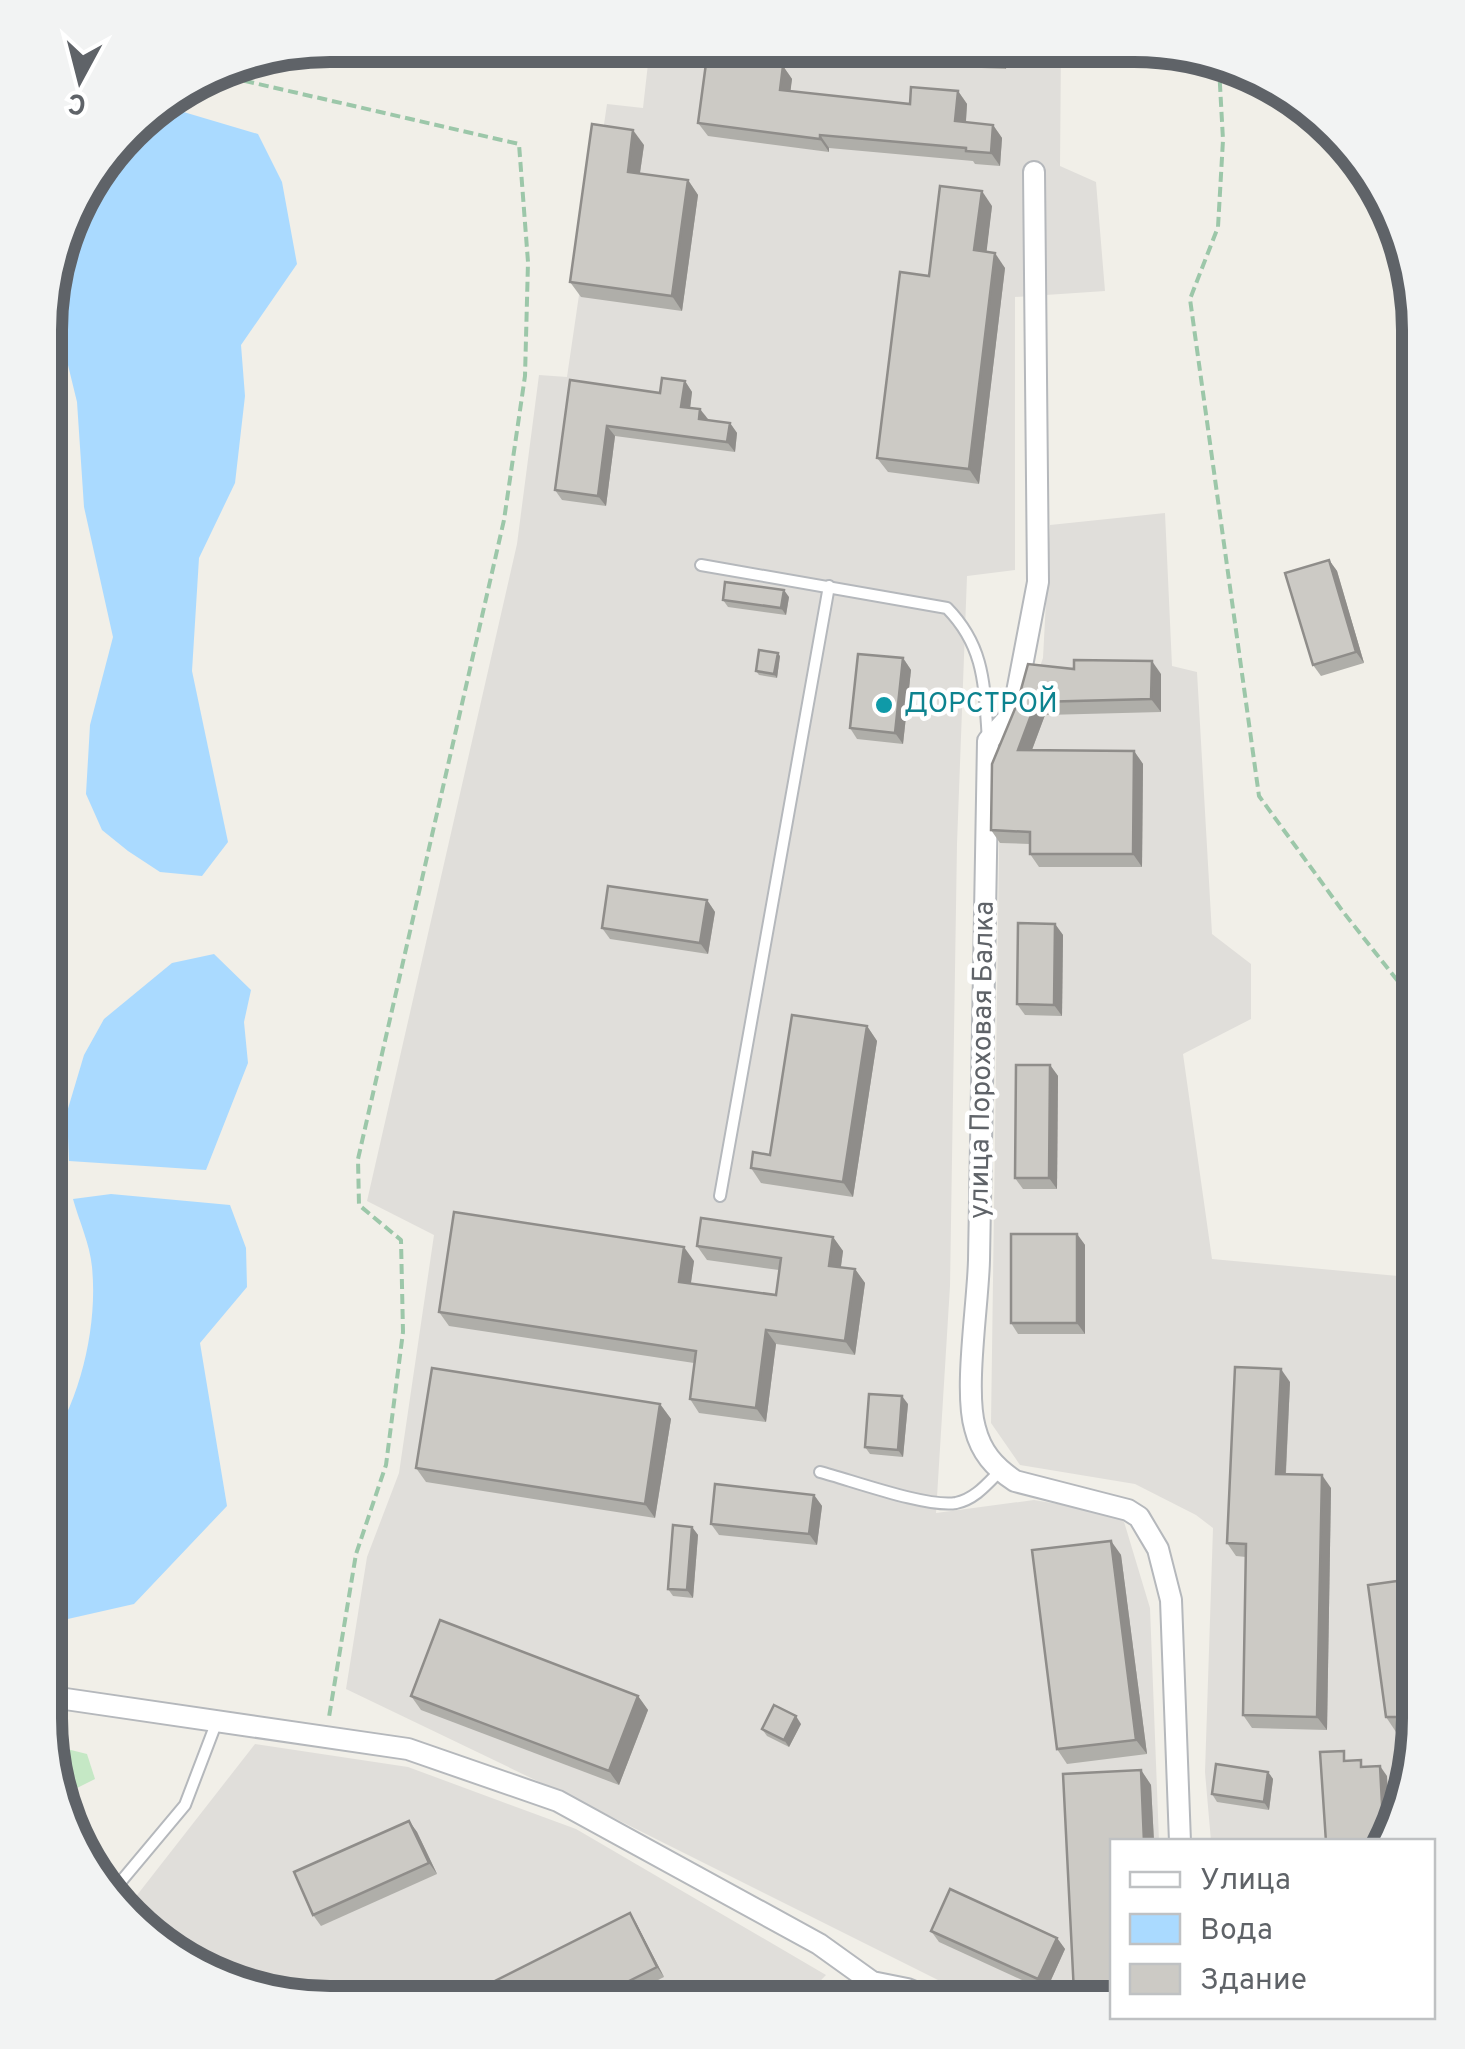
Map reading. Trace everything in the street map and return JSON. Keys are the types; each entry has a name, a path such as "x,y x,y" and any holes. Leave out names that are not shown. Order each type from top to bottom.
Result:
{"street":[{"path":"988,741 1013,713 1038,582 1034,172"},
{"name":"улица Пороховая Балка","path":"988,741 978,1304 971,1400 974,1426 985,1454 1000,1471"},
{"path":"1000,1471 1015,1481 1128,1510 1139,1518 1158,1549 1171,1600 1180,1839"},
{"path":"62,1698 408,1749 558,1801 819,1944 872,1982 884,1986"},
{"path":"868,1986 872,1982"}],"lane":[{"path":"701,565 947,608 967,628 983,670 988,741"},
{"path":"720,1196 829,586"},
{"path":"820,1472 932,1502 956,1503 976,1495 1000,1471"},
{"path":"119,1883 185,1805 217,1720"}],"path":[{"path":"1220,77 1223,140 1218,227 1190,299 1259,796 1402,986"},
{"path":"239,79 520,144 528,262 525,376 504,520 358,1159 359,1204 401,1240 402,1332 386,1465 356,1554 326,1736"}],"shaded area":[{"path":"648,62 1061,62 1060,166 1096,182 1105,291 1015,297 1015,570 967,576 957,844 950,1286 936,1513 1034,1500 1122,1515 1150,1608 1159,1839 1110,1839 1110,1986 950,1986 346,1689 367,1557 399,1473 434,1235 367,1201 517,544 539,375 567,377 607,104 643,108"},
{"path":"1165,513 1172,666 1197,672 1212,934 1251,964 1251,1019 1183,1054 1212,1259 1402,1276 1402,1736 1388,1805 1374,1839 1211,1839 1205,1772 1213,1528 1135,1484 1020,1465 991,1423 1000,780 1043,658 1050,525"},
{"path":"255,1744 408,1767 576,1829 826,1975 815,1986 296,1984 261,1977 196,1951 134,1900"}],"green space":[{"path":"65,1748 87,1754 95,1779 73,1790"}],"water":[{"path":"179,111 258,134 282,182 297,264 241,345 245,396 235,483 199,558 192,671 228,842 202,876 160,872 128,851 102,830 86,794 90,725 113,637 84,507 77,402 62,340 65,296 77,244 98,196 129,154"},
{"path":"214,954 251,990 244,1022 248,1063 206,1170 69,1161 67,1112 84,1055 104,1019 172,963"},
{"path":"111,1194 230,1205 246,1248 247,1287 200,1343 227,1506 134,1604 62,1620 62,1423 84,1364 93,1290 89,1250 73,1199"}],"building":[{"path":"706,62 753,62 783,66 780,90 910,104 911,87 958,91 955,121 993,125 991,153 820,135 820,139 698,123"},
{"path":"592,124 633,130 628,172 688,180 672,296 570,282"},
{"path":"940,186 982,191 974,250 995,253 969,469 877,458 900,272 929,276"},
{"path":"662,378 685,381 681,407 700,409 699,419 730,423 727,442 607,426 598,496 555,490 570,380 660,393"},
{"path":"1329,560 1356,652 1313,665 1285,573"},
{"path":"725,582 784,590 781,608 723,600"},
{"path":"759,650 778,653 774,674 756,671"},
{"name":"ДОРСТРОЙ","path":"858,654 903,658 895,733 850,728"},
{"path":"1074,660 1152,661 1151,699 1036,702 1018,750 1134,751 1133,854 1030,854 1030,832 991,830 992,764 1017,704 1028,664 1074,669"},
{"path":"608,886 707,900 700,943 602,928"},
{"path":"1018,923 1055,924 1054,1005 1017,1004"},
{"path":"792,1015 867,1026 843,1182 751,1168 753,1152 770,1155"},
{"path":"1016,1065 1050,1065 1049,1178 1015,1178"},
{"path":"454,1212 684,1247 679,1282 776,1295 781,1258 697,1246 701,1218 833,1237 829,1266 855,1269 845,1341 766,1330 756,1408 690,1399 696,1351 439,1312"},
{"path":"1011,1234 1077,1234 1077,1323 1011,1323"},
{"path":"1235,1367 1281,1369 1276,1474 1322,1475 1317,1717 1243,1715 1246,1544 1227,1543"},
{"path":"432,1368 660,1404 645,1504 416,1468"},
{"path":"869,1394 902,1396 898,1450 865,1447"},
{"path":"715,1484 814,1495 809,1534 711,1524"},
{"path":"673,1525 692,1527 687,1590 668,1589"},
{"path":"1111,1541 1136,1740 1057,1749 1032,1550"},
{"path":"1402,1580 1402,1717 1386,1717 1368,1585"},
{"path":"440,1620 638,1696 609,1771 411,1696"},
{"path":"774,1705 796,1716 784,1740 762,1729"},
{"path":"1344,1751 1344,1761 1361,1760 1361,1767 1380,1766 1383,1818 1374,1839 1326,1839 1320,1752"},
{"path":"1216,1764 1268,1772 1264,1802 1212,1794"},
{"path":"1141,1770 1144,1839 1110,1839 1110,1986 1074,1986 1063,1774"},
{"path":"409,1821 429,1863 313,1915 294,1872"},
{"path":"950,1889 1057,1938 1038,1979 931,1931"},
{"path":"630,1913 657,1967 619,1986 485,1986"}],"place":[{"name":"ДОРСТРОЙ","path":"884,705"}]}
